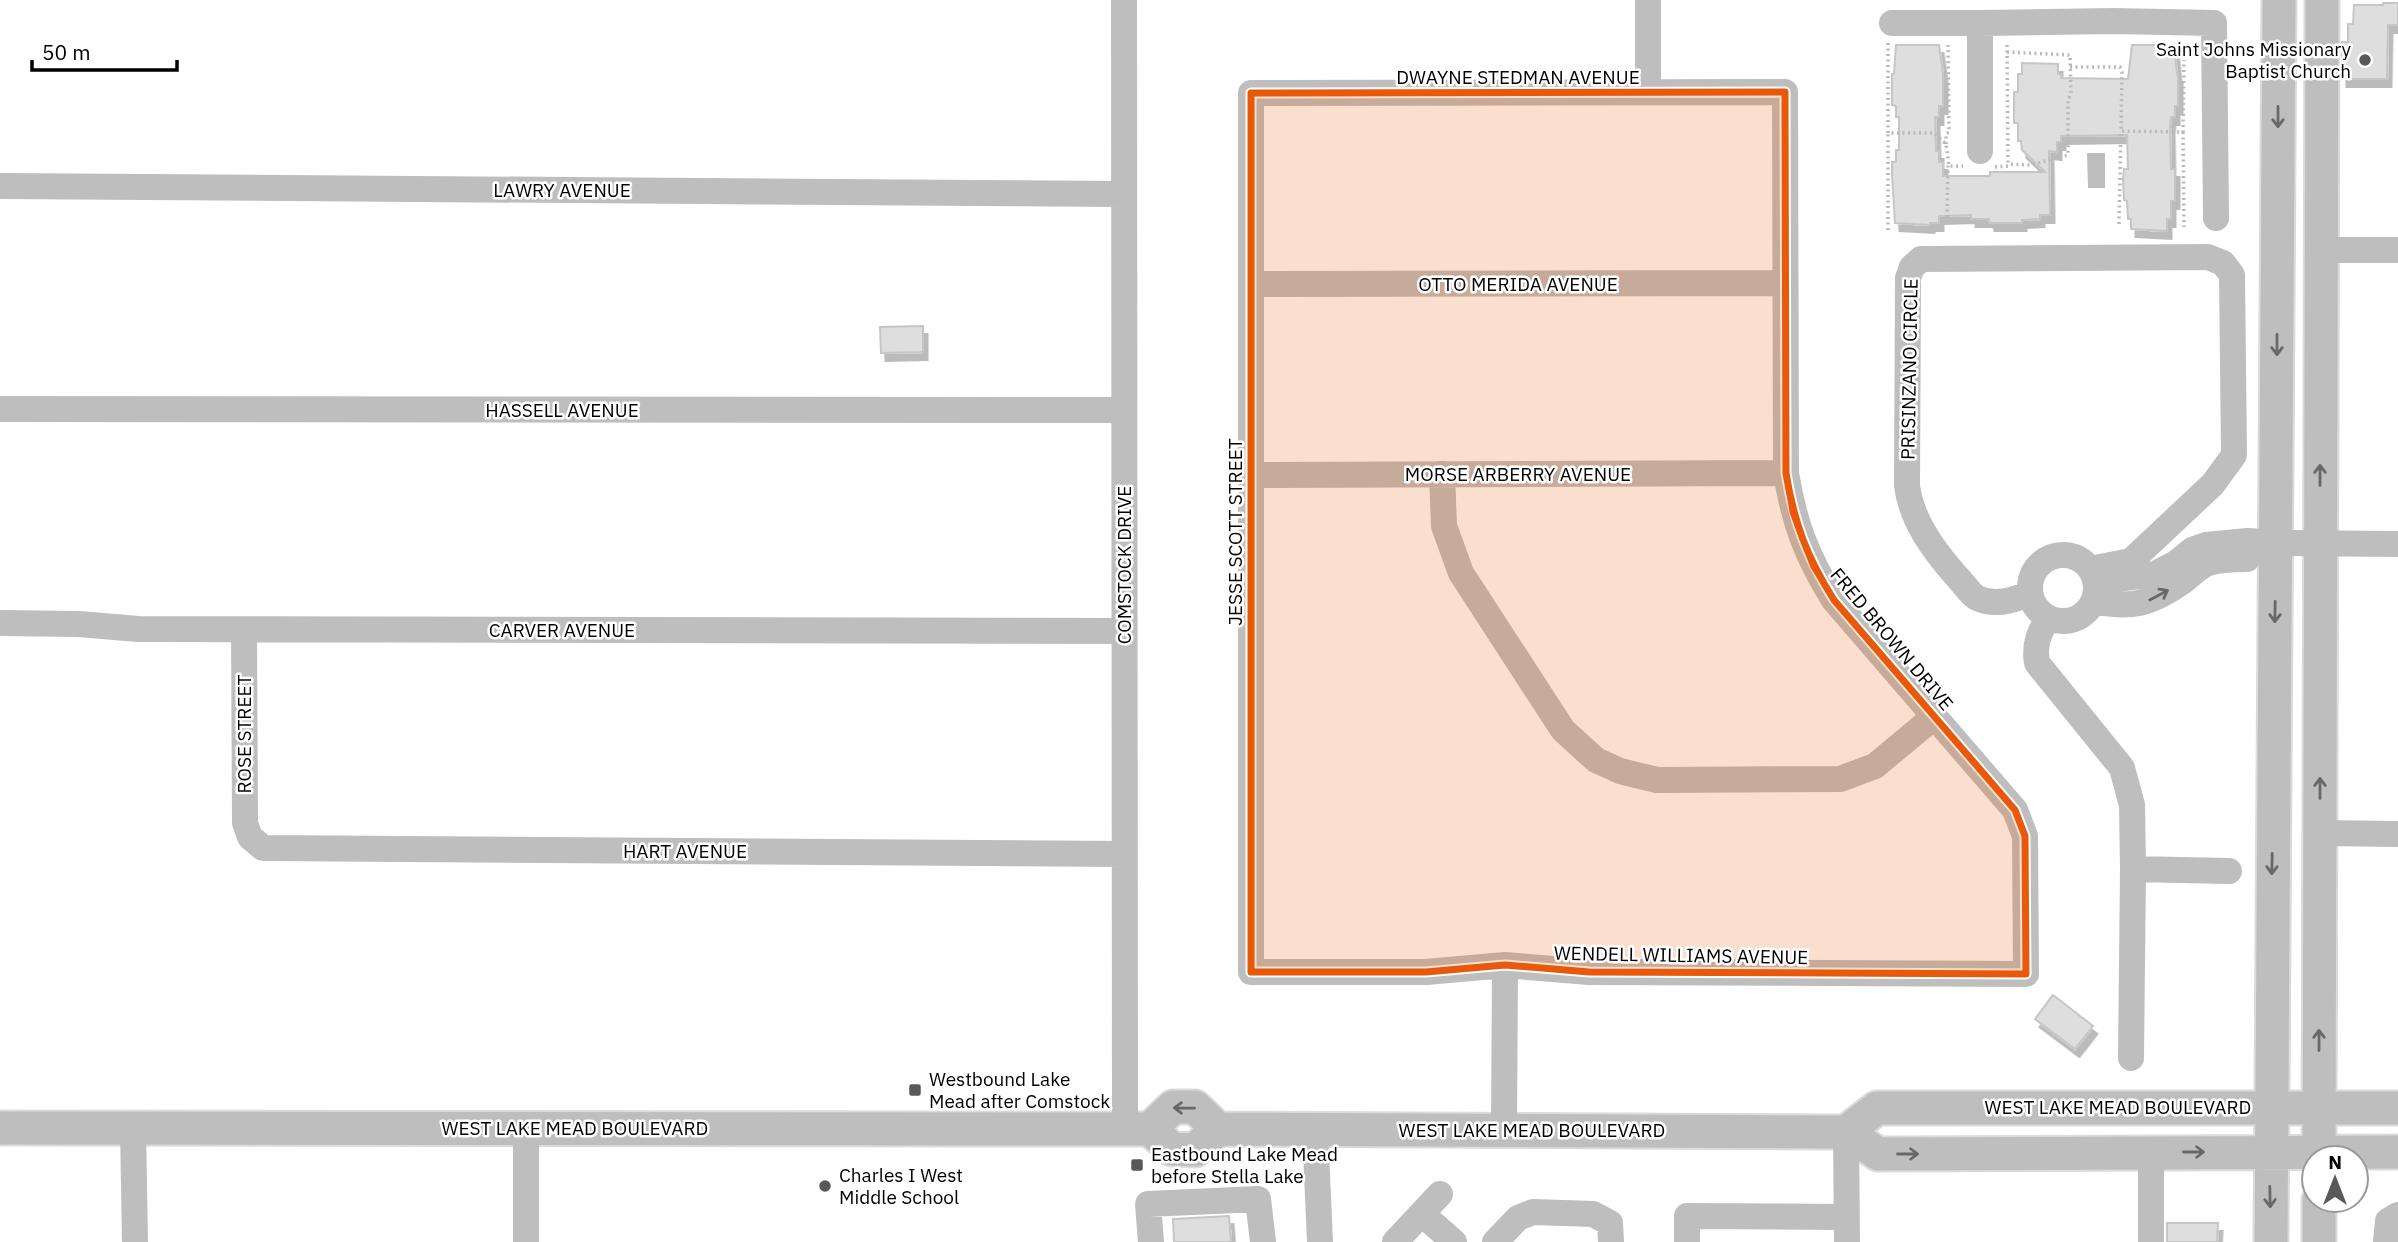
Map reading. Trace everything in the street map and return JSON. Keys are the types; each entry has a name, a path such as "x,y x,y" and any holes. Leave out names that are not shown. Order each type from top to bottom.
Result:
{"main road":[{"path":"2271,1242 2279,0"},
{"path":"2319,1144 2322,0"},
{"path":"2274,721 2287,736 2293,752 2300,816 2305,824 2320,833"},
{"name":"WEST LAKE MEAD BOULEVARD","path":"0,1128 1138,1129 1173,1107 1195,1107 1218,1129 1846,1132 1877,1108 2398,1108"},
{"path":"1846,1132 1878,1154 2300,1154"},
{"path":"2370,1153 2398,1152"},
{"path":"2319,1214 2319,1242"}],"street":[{"name":"COMSTOCK DRIVE","path":"1124,0 1124,854 1138,1129"},
{"path":"1648,0 1648,92"},
{"path":"1890,29 2007,23 2084,10 2113,10 2214,23 2216,218"},
{"path":"1980,23 1982,161"},
{"name":"DWAYNE STEDMAN AVENUE","path":"1251,93 1785,92"},
{"name":"FRED BROWN DRIVE","path":"1785,92 1786,473 1792,512 1813,567 1834,600 2015,810 2025,836 2026,974"},
{"name":"JESSE SCOTT STREET","path":"1251,93 1251,972"},
{"name":"LAWRY AVENUE","path":"0,186 1124,194"},
{"path":"2321,250 2398,250"},
{"name":"PRISINZANO CIRCLE","path":"2029,593 2005,601 1990,602 1975,597 1933,546 1909,502 1908,278 1912,267 1921,259 2208,257 2223,263 2232,275 2234,455 2213,484 2188,507"},
{"name":"OTTO MERIDA AVENUE","path":"1251,284 1785,283"},
{"name":"HASSELL AVENUE","path":"0,409 1124,411"},
{"name":"MORSE ARBERRY AVENUE","path":"1251,475 1786,473"},
{"path":"1443,474 1444,526 1461,573 1563,730 1596,760 1620,771 1657,780 1840,779 1875,766 1935,716"},
{"path":"2206,545 2196,516 2188,507 2131,561 2093,583 2088,610 2080,617 2059,622 2048,619 2032,604 2029,593 2033,572 2040,563 2050,557 2072,556 2082,561 2093,583 2115,606 2135,606 2181,583 2205,565 2229,559 2252,559 2276,543"},
{"path":"2093,583 2155,574 2176,563 2192,550 2206,545 2248,541 2398,544"},
{"path":"2048,619 2038,639 2035,651 2037,663 2122,768 2132,806 2131,1058"},
{"name":"CARVER AVENUE","path":"0,623 244,630 1124,631"},
{"name":"ROSE STREET","path":"244,630 245,823 250,837"},
{"path":"2320,833 2398,834"},
{"name":"HART AVENUE","path":"250,837 263,848 1124,854"},
{"path":"2133,869 2229,871"},
{"path":"1504,1130 1505,965"},
{"name":"WENDELL WILLIAMS AVENUE","path":"1251,972 1426,972 1505,965 1589,972 2026,974"},
{"path":"133,1128 135,1242"},
{"path":"526,1128 526,1242"},
{"path":"1315,1129 1320,1242"},
{"path":"1687,1242 1687,1216 1847,1230 1846,1132"},
{"path":"2151,1153 2151,1242"},
{"path":"1440,1194 1411,1232 1454,1242"},
{"path":"1151,1242 1148,1204 1258,1199 1263,1242"},
{"path":"1495,1242 1518,1218 1533,1212 1592,1214 1611,1223 1611,1242"},
{"path":"2386,1242 2388,1221 2398,1215"}],"path":[{"path":"2007,23 2008,164"},
{"path":"1888,230 1890,29"},
{"path":"1947,217 1948,42"},
{"path":"1948,165 1982,161 2004,167 2008,164 2031,165 2068,155 2070,55 2007,52"},
{"path":"2184,60 2184,227"},
{"path":"2070,67 2120,67 2122,72 2119,224"},
{"path":"2121,131 2183,132"},
{"path":"1888,133 1934,133 1946,144"}],"highlighted area":[{"path":"1785,92 1786,473 1792,512 1813,567 1834,600 2015,810 2025,836 2026,974 1589,972 1505,965 1426,972 1251,972 1251,93"}],"shaded area":[{"path":"2087,153 2105,153 2105,188 2088,188"}],"building":[{"name":"Saint Johns Missionary Baptist Church","path":"2398,3 2398,25 2388,25 2387,79 2342,79 2342,42 2348,42 2348,24 2353,24 2354,5"},
{"path":"1896,45 1939,45 1943,106 1939,106 1939,117 1935,117 1936,151 1939,151 1939,162 1943,162 1943,176 1990,176 1990,172 2045,172 2022,150 2021,141 2018,141 2018,123 2014,123 2014,92 2018,92 2018,74 2022,74 2022,63 2058,64 2061,78 2128,79 2132,45 2174,45 2178,106 2175,106 2175,117 2171,117 2170,127 2171,169 2175,169 2175,201 2171,201 2171,219 2167,219 2167,231 2131,229 2127,201 2124,200 2123,179 2124,169 2128,169 2127,135 2061,136 2061,142 2057,142 2057,152 2049,151 2050,215 2040,215 2040,219 2022,220 2022,223 1990,223 1989,219 1971,219 1971,215 1939,216 1939,223 1930,225 1895,223 1892,162 1896,162 1896,150 1899,150 1899,117 1896,117 1896,106 1892,105 1892,74"},
{"path":"923,326 923,352 881,353 880,327"},
{"path":"2053,995 2093,1026 2075,1049 2035,1019"},
{"path":"1229,1216 1231,1242 1174,1242 1173,1219"},
{"path":"2167,1223 2218,1223 2217,1242 2167,1242"}],"cycle path":[{"path":"1785,92 1786,473 1793,508 1809,554 1834,600 2015,810 2025,836 2026,974 1589,972 1505,965 1426,972 1251,972 1251,93 1785,92"}],"place":[{"name":"Saint Johns Missionary Baptist Church","path":"2365,60"},
{"name":"Westbound Lake Mead after Comstock","path":"915,1090"},
{"name":"Eastbound Lake Mead before Stella Lake","path":"1137,1165"},
{"name":"Charles I West Middle School","path":"825,1186"}]}
